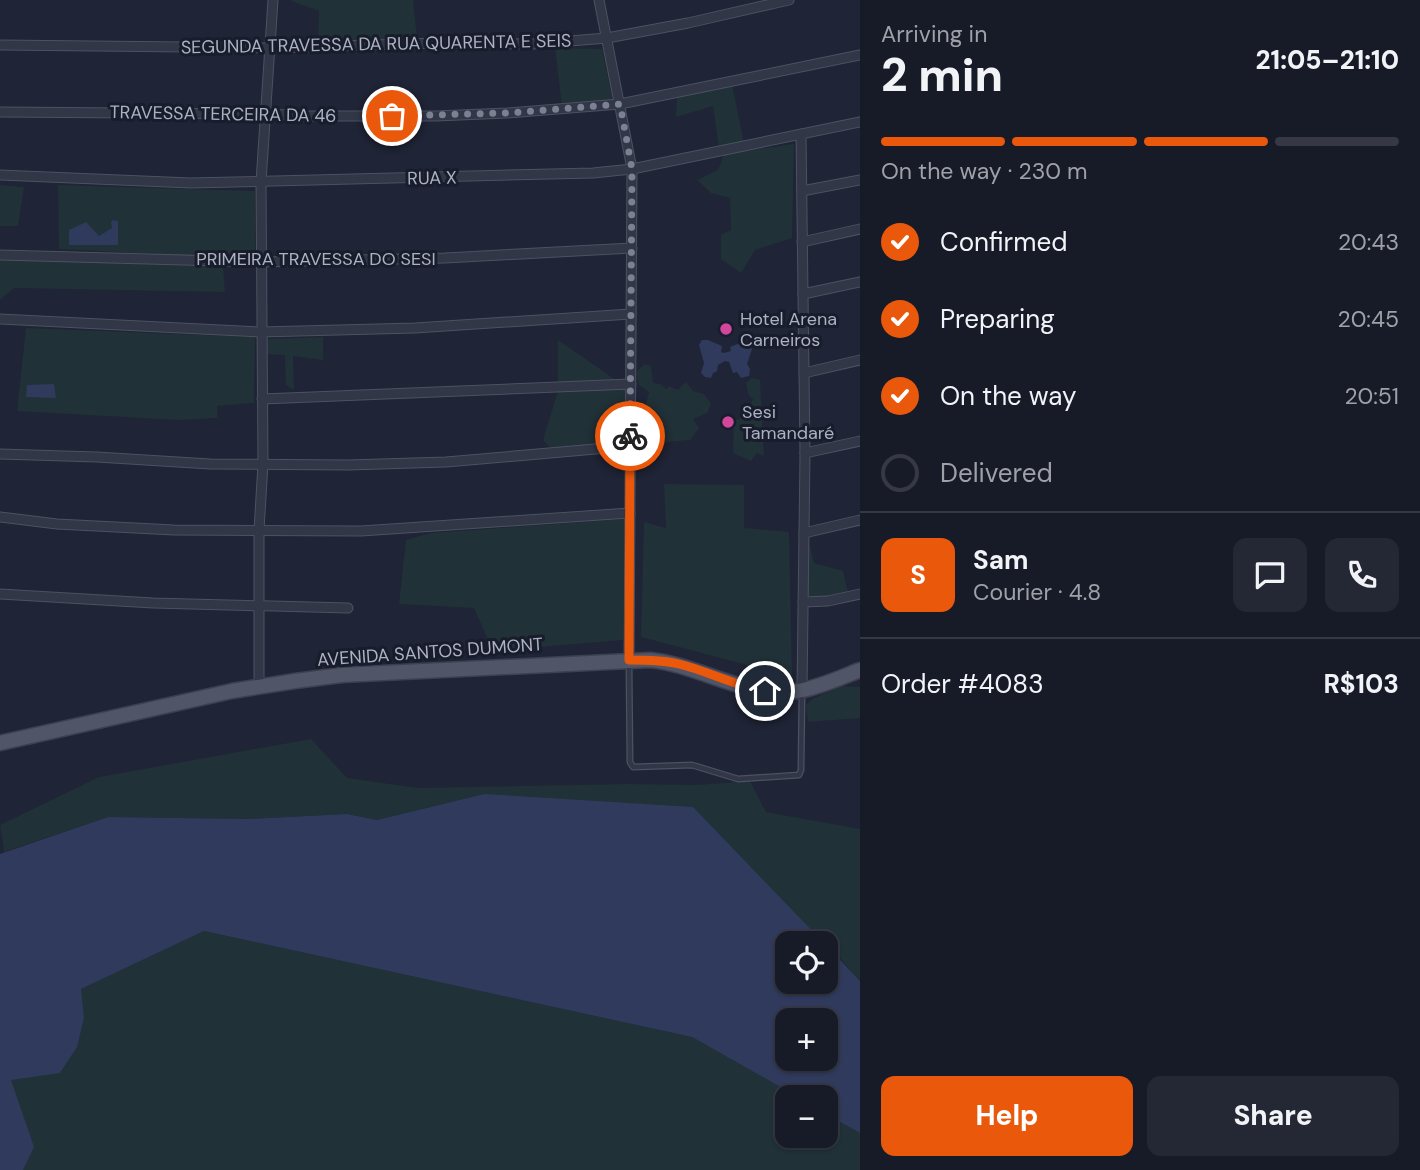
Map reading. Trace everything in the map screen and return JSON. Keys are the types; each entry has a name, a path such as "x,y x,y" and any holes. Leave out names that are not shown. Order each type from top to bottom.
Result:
{"main road":[{"name":"AVENIDA SANTOS DUMONT","path":"0,743 203,697 259,686 342,675 650,660 681,664 748,688 802,691 860,670"}],"street":[{"path":"259,686 259,530 263,464 261,182 273,0"},
{"path":"600,0 632,169 629,660"},
{"name":"SEGUNDA TRAVESSA DA RUA QUARENTA E SEIS","path":"0,45 270,48 439,43 533,44 607,38 789,0"},
{"name":"TRAVESSA TERCEIRA DA 46","path":"0,112 321,116 507,113 620,104 860,55"},
{"name":"RUA X","path":"0,175 191,183 542,175 632,169 860,122"},
{"path":"801,134 805,453 802,691"},
{"path":"802,191 860,180"},
{"path":"802,242 860,229"},
{"name":"PRIMEIRA TRAVESSA DO SESI","path":"0,255 260,262 445,258 632,248"},
{"path":"803,294 860,282"},
{"path":"0,319 261,332 415,328 631,314"},
{"path":"804,373 860,360"},
{"path":"262,399 631,384"},
{"path":"805,453 860,441"},
{"path":"0,454 210,464 348,465 446,462 630,446"},
{"path":"0,517 57,524 174,530 361,531 630,513"},
{"path":"804,533 860,520"},
{"path":"0,594 348,608"},
{"path":"803,602 828,601 860,594"}],"lane":[{"path":"629,660 630,762 634,767 692,765 738,779 799,775 802,691"}],"shaded area":[{"path":"289,0 413,0 417,38 318,42 319,11"},
{"path":"555,48 602,49 613,102 562,106"},
{"path":"732,84 744,143 719,148 713,106 676,117 677,96"},
{"path":"794,144 792,238 755,250 741,273 721,259 721,235 731,230 730,198 711,193 697,180 718,170 724,154"},
{"path":"0,185 24,187 18,226 0,226"},
{"path":"58,185 255,191 255,259 59,249"},
{"path":"0,259 223,267 225,292 14,288 0,300"},
{"path":"26,328 255,337 254,403 217,406 217,418 179,420 17,411"},
{"path":"323,337 323,360 293,356 294,390 286,385 285,355 265,354 267,339"},
{"path":"558,340 626,387 622,444 552,449 543,440 558,391"},
{"path":"644,364 651,366 653,383 661,384 666,389 669,386 678,390 686,382 693,391 704,394 711,404 707,413 693,419 699,428 690,440 665,442 642,420 649,392 639,385 636,373"},
{"path":"752,378 760,380 764,456 757,453 751,461 733,453 734,421 745,416 753,399 748,394 746,383"},
{"path":"664,484 744,485 744,528 789,532 792,677 641,637 644,522 666,528"},
{"path":"625,519 623,640 493,651 474,608 399,604 406,540 430,533"},
{"path":"806,545 810,546 814,563 843,571 848,592 829,598 806,596"},
{"path":"842,686 860,687 860,718 808,722 806,705 814,698"},
{"path":"311,739 347,778 418,788 697,785 750,781 766,812 860,829 860,981 838,956 838,931 798,931 484,794 377,820 347,814 250,819 108,817 4,852 0,825 99,777"},
{"path":"204,931 692,1037 777,1085 775,1148 838,1148 838,1121 860,1133 860,1170 0,1170 0,1027"}],"water":[{"path":"113,220 118,221 118,245 69,245 69,230 86,222 99,236 112,228"},
{"path":"702,340 722,346 721,352 724,353 731,351 730,347 745,341 752,349 747,364 750,369 749,376 741,378 737,372 733,373 729,362 725,361 718,365 711,378 705,377 701,373 704,363 699,345"},
{"path":"54,384 56,398 26,397 27,385"},
{"path":"484,794 693,807 812,931 775,931 775,994 838,994 838,958 860,981 860,1133 838,1121 838,1085 777,1085 692,1037 204,931 81,989 84,1018 77,1047 60,1073 11,1080 34,1147 23,1170 0,1170 0,854 108,817 250,819 347,814 377,820"}],"way so far":[{"path":"392,116 507,113 620,104 632,169 630,436"}],"place":[{"name":"Hotel Arena Carneiros","path":"726,329"},
{"name":"Sesi Tamandaré","path":"728,422"}],"route":[{"path":"630,436 629,660 681,664 748,688 765,691"}]}
